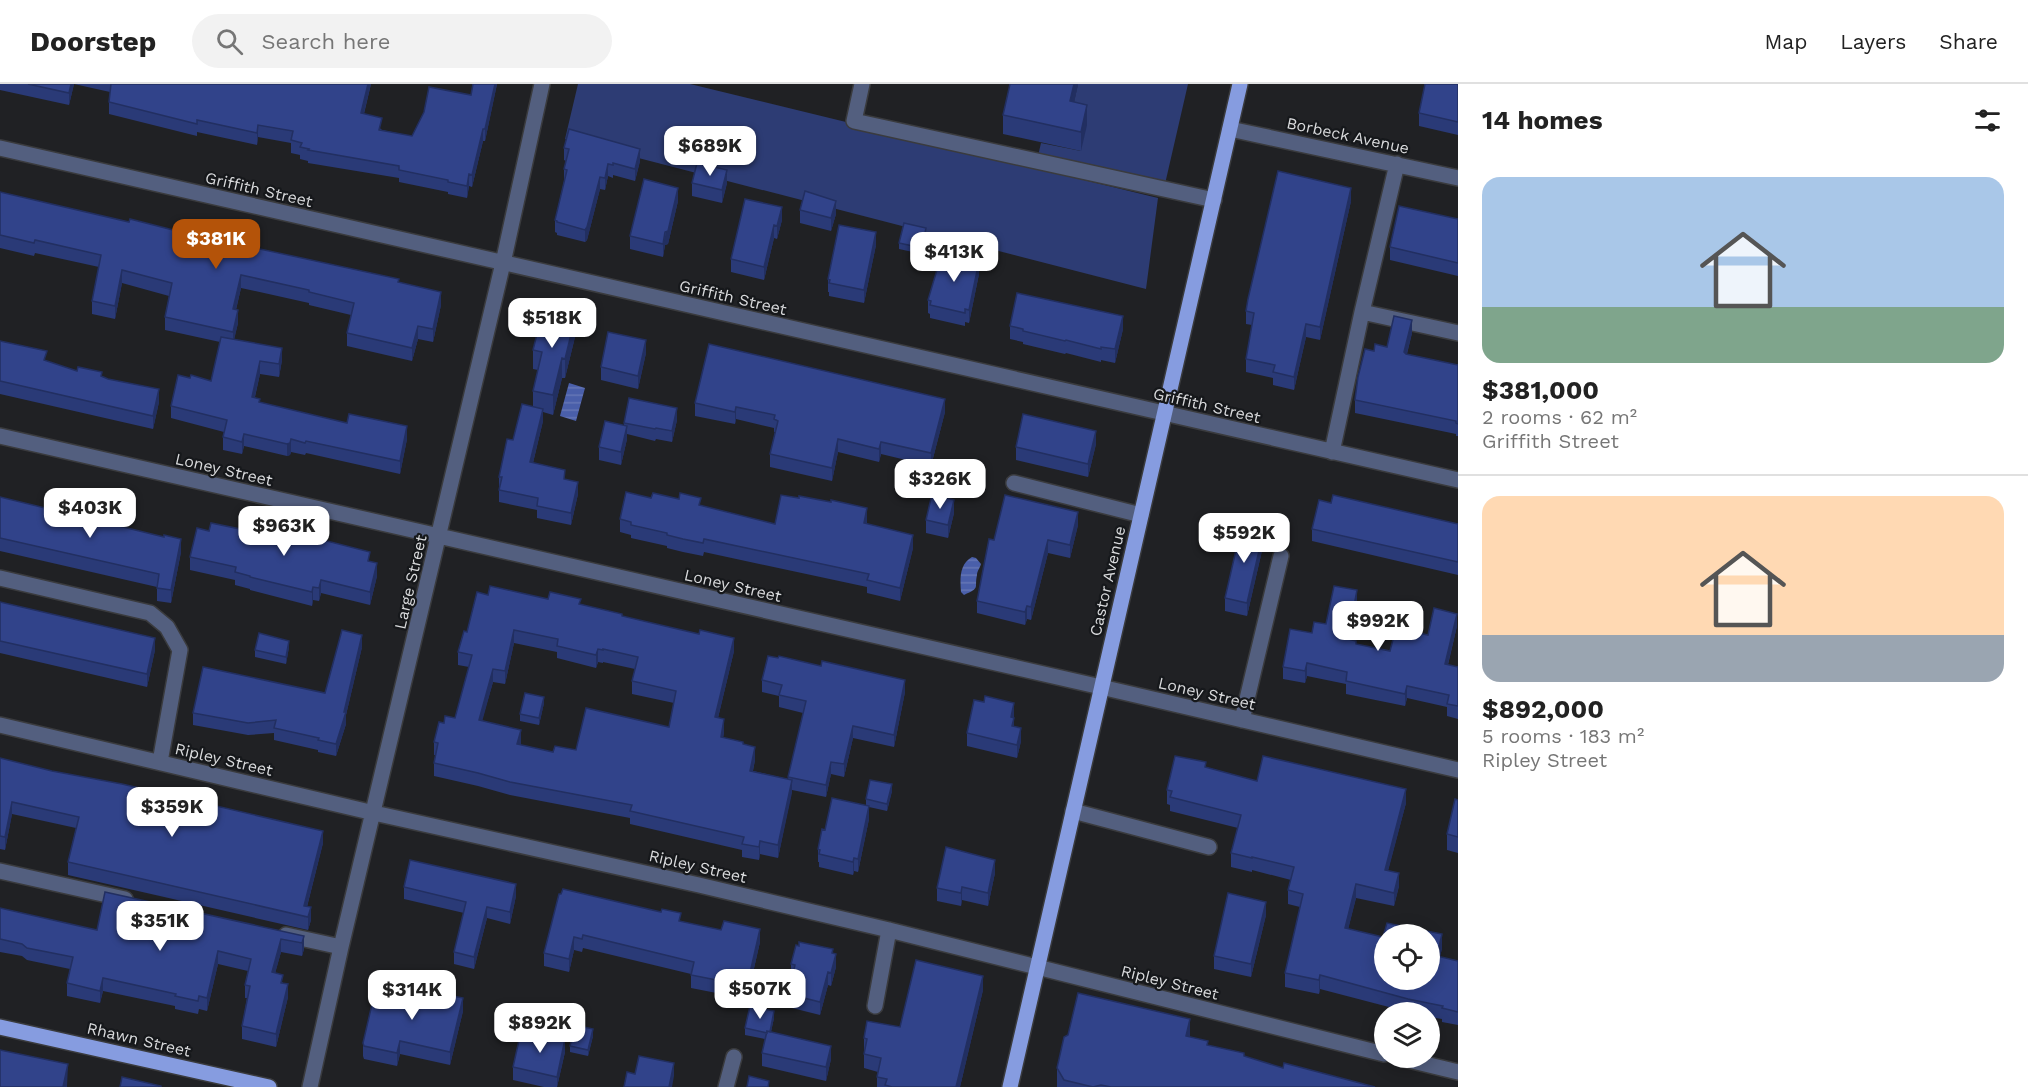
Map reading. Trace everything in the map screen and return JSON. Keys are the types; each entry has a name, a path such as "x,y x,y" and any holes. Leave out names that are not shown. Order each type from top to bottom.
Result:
{"main road":[{"name":"Castor Avenue","path":"1010,1087 1240,84"},
{"name":"Rhawn Street","path":"0,1027 269,1087"}],"street":[{"name":"Large Street","path":"310,1087 341,947 440,537 542,84"},
{"path":"862,84 854,121 1214,200"},
{"name":"Borbeck Avenue","path":"1230,129 1458,178"},
{"name":"Griffith Street","path":"0,148 1458,480"},
{"path":"1332,452 1397,164"},
{"path":"1362,312 1458,333"},
{"name":"Loney Street","path":"0,436 1458,770"},
{"path":"1014,483 1141,514"},
{"path":"1242,720 1281,556"},
{"path":"0,578 150,613 167,627 180,650 160,762"},
{"name":"Ripley Street","path":"0,725 889,930 1374,1051"},
{"path":"1073,812 1209,848"},
{"path":"0,871 136,902"},
{"path":"875,1005 889,930"},
{"path":"273,932 341,947"},
{"path":"726,1087 734,1057"},
{"path":"1440,1068 1458,1072"}],"shaded area":[{"path":"578,84 690,84 1158,198 1146,289 565,139"},
{"path":"1078,84 1188,84 1165,184 1038,156 1041,143 1081,151 1070,120"},
{"path":"569,383 585,388 576,421 560,416"},
{"path":"972,557 981,564 976,587 964,595 961,592 961,573 965,564"}],"building":[{"path":"28,84 71,84 69,93"},
{"path":"111,84 368,84 361,113 382,118 379,130 412,136 424,112 429,87 471,95 473,84 495,84 485,129 483,129 472,175 469,174 467,186 399,170 399,166 308,150 300,147 302,143 291,140 293,131 258,125 257,133 197,120 197,124 109,102"},
{"path":"1010,84 1074,84 1070,101 1087,105 1081,132 1003,115"},
{"path":"1425,84 1458,84 1458,122 1419,113"},
{"path":"569,129 640,149 635,169 613,163 613,165 608,164 605,178 600,177 585,230 555,220 567,170 564,169 569,149 564,148"},
{"path":"697,163 727,170 722,190 692,183"},
{"path":"1278,171 1351,188 1320,327 1306,324 1294,377 1273,372 1275,365 1246,359 1254,313 1246,311 1248,299"},
{"path":"644,179 678,188 663,244 630,236"},
{"path":"805,191 836,201 831,218 800,210"},
{"path":"0,192 181,232 182,225 238,237 237,244 399,279 398,282 441,292 433,329 418,326 412,348 347,333 354,303 241,275 233,309 238,310 233,332 165,317 172,283 122,270 115,306 92,301 101,255 35,240 34,243 0,235"},
{"path":"745,199 782,207 777,226 774,225 764,267 731,259"},
{"path":"1399,206 1458,219 1458,263 1390,247"},
{"path":"904,223 926,228 922,248 899,243"},
{"path":"839,225 876,232 864,290 829,283"},
{"path":"942,253 979,261 969,310 965,309 965,313 930,305 931,301 928,300"},
{"path":"1017,293 1123,316 1115,349 1101,347 1101,349 1010,326"},
{"path":"543,310 575,318 553,395 533,391 542,352 533,350"},
{"path":"1394,316 1412,320 1404,352 1406,354 1458,365 1458,424 1456,421 1355,400 1365,349 1374,351 1375,344 1387,347"},
{"path":"608,332 646,340 638,376 601,367"},
{"path":"221,337 282,348 279,364 260,361 252,397 260,399 259,402 347,423 349,414 407,426 400,461 291,439 287,444 244,434 242,442 223,437 227,420 171,406 178,375 190,378 191,375 211,381"},
{"path":"0,341 47,351 44,360 77,371 78,367 102,372 101,376 108,379 159,389 153,416 0,381"},
{"path":"709,344 945,399 931,453 881,442 879,449 838,439 832,468 770,454 778,421 774,419 775,415 736,407 735,412 695,403"},
{"path":"629,398 677,408 672,431 624,423"},
{"path":"522,404 543,409 530,462 565,470 564,479 578,482 571,513 537,506 538,498 499,490 502,477 499,477 507,439 513,440"},
{"path":"1023,414 1096,431 1088,464 1016,447"},
{"path":"605,421 627,426 621,452 599,447"},
{"path":"626,492 651,498 653,493 679,499 680,493 701,498 699,505 775,524 781,495 831,502 831,500 867,508 864,523 913,535 900,588 867,580 869,574 704,539 703,543 683,539 631,525 631,522 620,519"},
{"path":"932,494 954,500 948,525 926,520"},
{"path":"1005,495 1078,512 1070,545 1048,540 1031,607 1027,606 1025,612 977,601 989,539 994,540"},
{"path":"1333,495 1458,524 1458,562 1312,529 1319,500 1331,503"},
{"path":"0,497 164,537 164,535 181,539 171,590 157,588 159,574 0,538"},
{"path":"253,519 277,525 276,528 370,552 368,561 377,563 370,592 321,580 319,588 313,587 312,592 250,577 235,572 236,567 190,557 197,528 209,531 211,523 250,531"},
{"path":"1242,524 1264,529 1247,603 1225,598"},
{"path":"490,586 548,599 550,592 581,599 579,604 622,614 622,616 699,634 700,630 734,638 715,717 724,719 721,737 755,747 750,771 792,780 778,845 760,841 759,847 742,844 744,837 630,811 632,805 510,782 434,763 438,743 434,742 439,722 444,723 445,716 455,718 472,655 458,652 464,631 467,632 477,592 488,595","holes":["514,630 558,639 557,646 596,655 598,649 603,649 638,657 632,681 676,691 669,727 586,708 576,750 555,746 553,752 517,744 521,730 479,720 493,669 505,671"]},
{"path":"1334,586 1357,590 1348,639 1356,641 1356,644 1390,651 1396,628 1428,635 1434,608 1457,614 1445,664 1458,667 1458,706 1447,704 1449,695 1407,686 1405,694 1346,681 1347,672 1307,663 1305,671 1283,667 1290,629 1312,633 1314,622 1326,624"},
{"path":"0,602 155,638 147,674 0,641"},
{"path":"342,630 362,635 344,712 346,712 336,744 274,728 276,720 248,723 193,713 203,667 325,693"},
{"path":"259,633 289,641 286,657 255,650"},
{"path":"768,656 778,658 779,656 821,666 822,661 905,680 894,735 853,726 844,764 831,762 826,785 788,777 806,701 779,695 782,685 762,680"},
{"path":"525,693 544,697 539,718 520,714"},
{"path":"985,696 1014,703 1012,726 1021,728 1017,745 967,733 974,700 984,702"},
{"path":"1175,756 1206,762 1205,767 1257,781 1263,756 1406,789 1385,870 1399,873 1394,893 1356,884 1345,928 1374,935 1374,990 1320,975 1319,980 1285,973 1303,894 1288,890 1294,867 1231,853 1241,815 1170,797 1172,791 1167,790"},
{"path":"0,758 323,831 304,906 311,907 308,917 68,862 79,817 12,802 5,837 0,836"},
{"path":"870,780 892,784 887,804 866,799"},
{"path":"832,798 869,806 858,859 854,858 853,862 819,854 822,829 825,830"},
{"path":"1455,799 1458,800 1458,837 1447,834"},
{"path":"946,847 995,860 988,893 962,887 961,893 937,888"},
{"path":"410,860 516,884 510,912 487,907 474,957 454,952 466,902 404,887"},
{"path":"563,889 661,912 662,909 681,913 679,921 721,930 724,921 760,929 747,986 691,975 694,962 583,935 582,939 574,937 569,959 544,953 559,894"},
{"path":"105,892 304,936 302,943 281,939 272,972 283,975 281,983 288,984 276,1034 242,1026 250,986 245,985 251,959 218,951 207,998 199,996 198,1001 103,978 100,991 67,983 73,957 27,948 22,944 0,939 0,908 97,930"},
{"path":"1228,893 1266,902 1251,964 1214,956"},
{"path":"799,942 833,949 832,953 836,954 831,973 828,972 820,1002 788,994 795,965 791,964"},
{"path":"1440,957 1458,961 1458,1012 1442,1008 1440,1002 1408,999 1375,990 1440,990"},
{"path":"916,960 983,976 956,1087 892,1087 885,1085 887,1079 877,1077 881,1058 864,1054 867,1021 900,1027"},
{"path":"376,987 427,999 429,991 463,998 450,1052 400,1041 397,1053 364,1046"},
{"path":"1078,993 1190,1019 1186,1036 1208,1041 1207,1045 1244,1053 1244,1056 1283,1068 1284,1063 1375,1087 1111,1087 1101,1085 1093,1087 1064,1080 1057,1068"},
{"path":"750,1006 774,1011 770,1032 745,1028"},
{"path":"575,1025 593,1029 588,1050 570,1046"},
{"path":"767,1031 831,1046 826,1067 762,1053"},
{"path":"532,1032 565,1039 557,1077 513,1067 520,1036 530,1039"},
{"path":"0,1050 68,1064 63,1087 0,1087"},
{"path":"639,1056 674,1063 669,1087 624,1087 627,1072 635,1074"},
{"path":"749,1076 769,1081 768,1087 747,1087"},
{"path":"122,1077 161,1086 161,1087 120,1087"}]}
